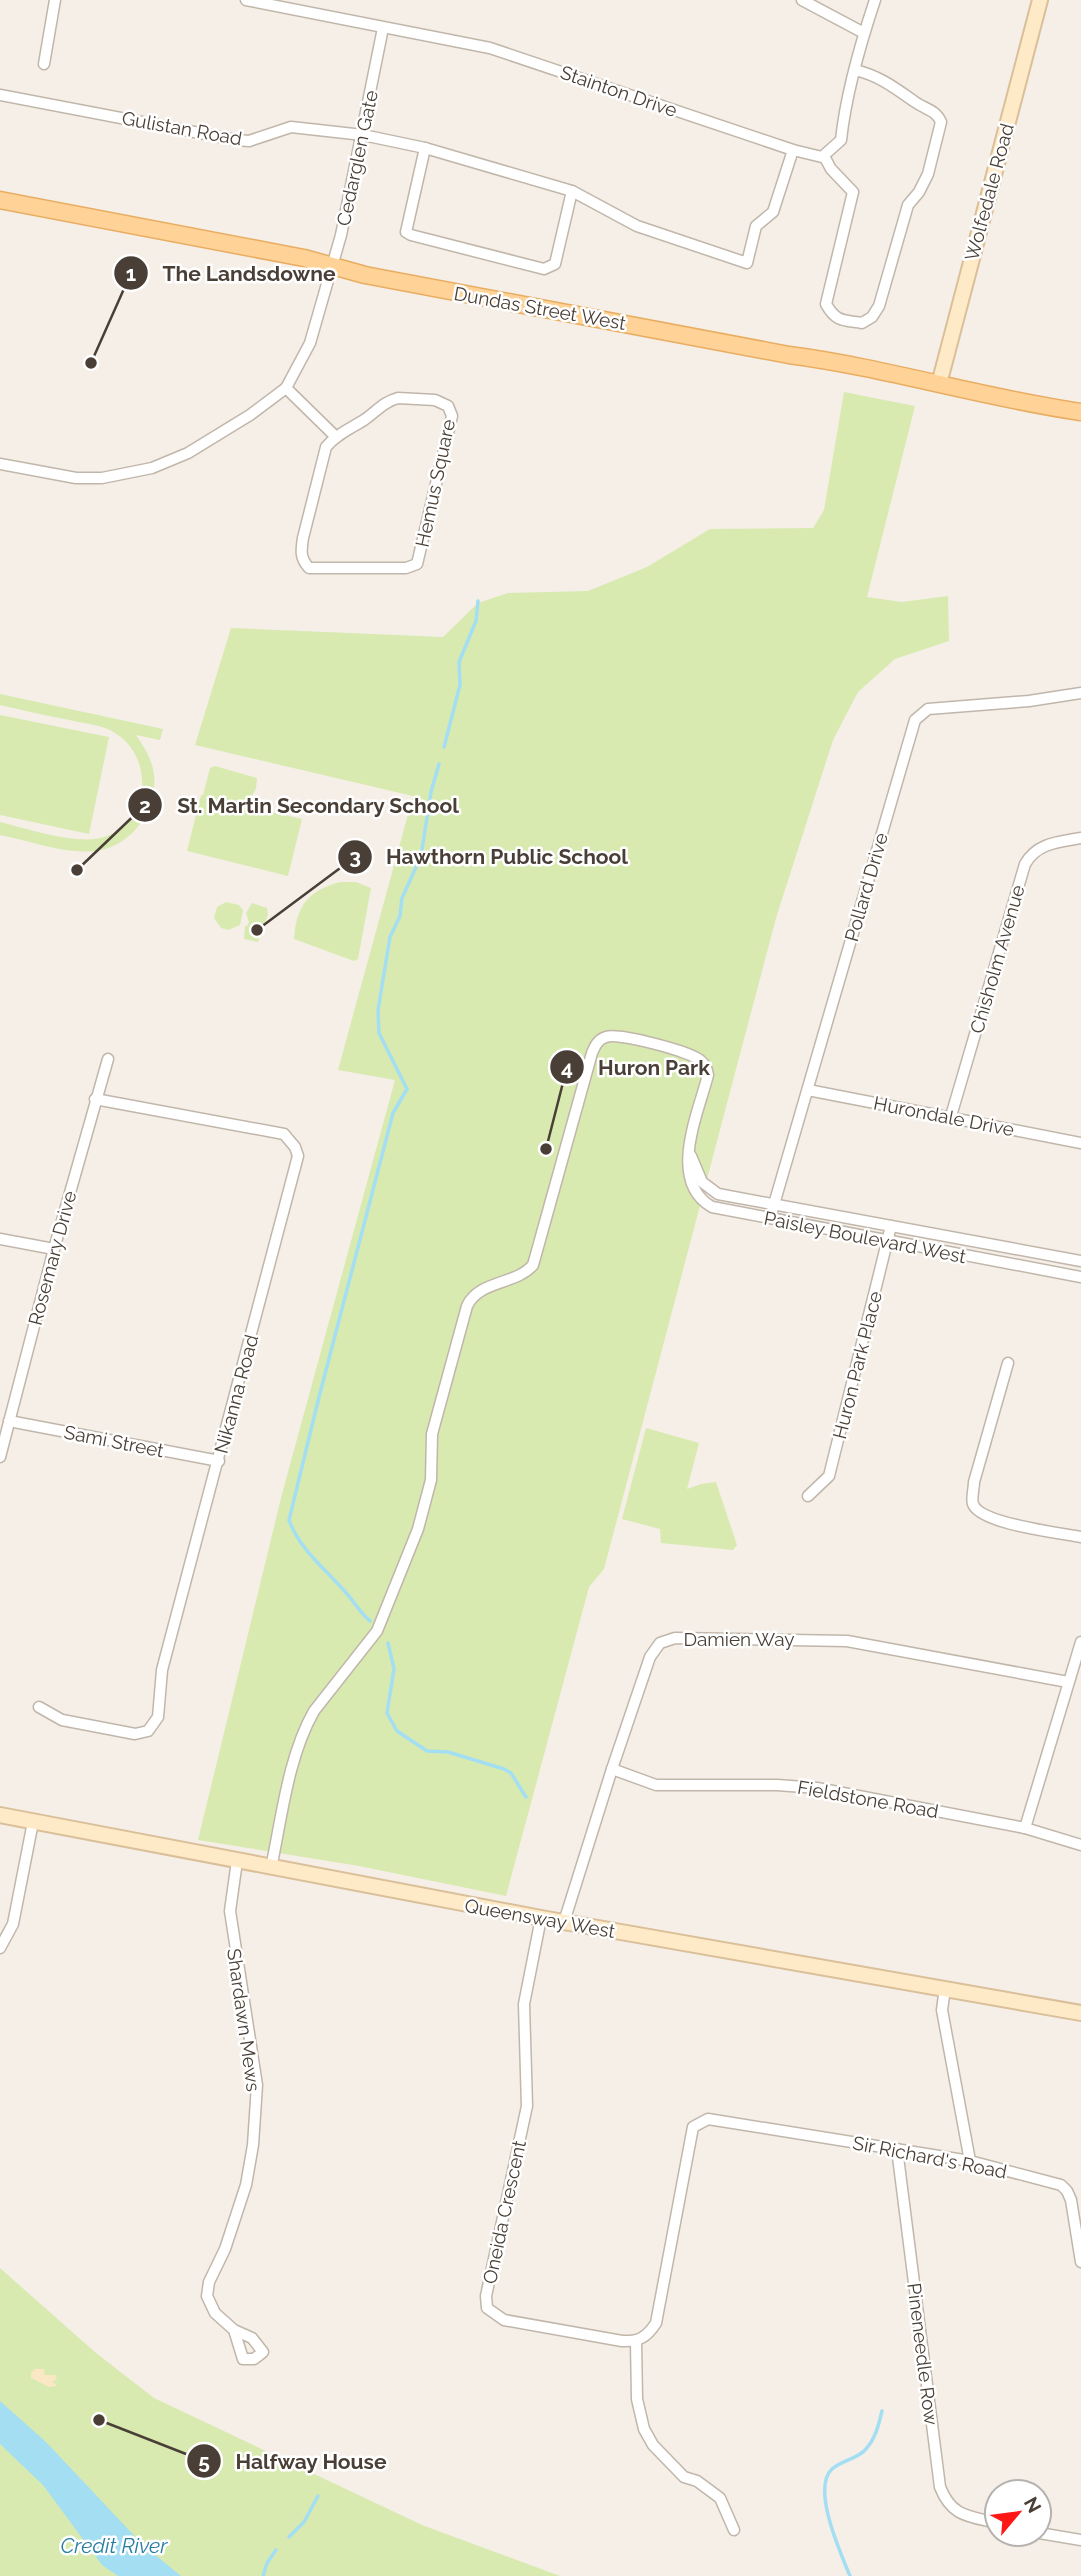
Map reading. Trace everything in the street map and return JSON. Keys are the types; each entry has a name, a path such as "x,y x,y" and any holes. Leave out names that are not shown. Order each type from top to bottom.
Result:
{"main road":[{"name":"Dundas Street West","path":"0,200 304,258 428,288 826,360 968,392 1081,412"}],"street":[{"path":"44,64 55,0"},
{"name":"Stainton Drive","path":"246,0 490,48 810,156 824,156"},
{"path":"802,0 864,33"},
{"path":"855,70 894,85 916,103 938,114 941,122 928,174 919,192 908,205 880,306 872,317 862,323 832,316 826,303 853,192 831,169 824,156 841,140 855,70 875,0"},
{"name":"Wolfedale Road","path":"939,384 1040,0"},
{"name":"Cedarglen Gate","path":"0,464 76,478 102,478 152,468 188,453 250,415 286,388 310,343 332,266 363,135 383,28"},
{"name":"Gulistan Road","path":"0,94 236,140 249,141 291,127 363,135 425,149 572,191 636,226 747,263 756,226 773,212 793,150"},
{"path":"425,149 406,232 411,234 544,268 555,264 572,191"},
{"path":"286,388 335,436"},
{"name":"Hemus Square","path":"388,400 435,400 448,406 452,416 417,565 406,568 319,569 309,568 303,562 303,538 316,482 326,447 335,436 366,419 388,400"},
{"name":"Pollard Drive","path":"770,1218 915,720 928,709 1029,701 1081,693"},
{"name":"Chisholm Avenue","path":"951,1116 1025,864 1032,851 1081,838"},
{"name":"Paisley Boulevard West","path":"271,1868 299,1745 307,1724 314,1710 377,1631 418,1529 431,1480 432,1434 469,1302 478,1292 530,1270 537,1257 592,1053 599,1041 608,1036 620,1035 701,1060 708,1075 690,1153 689,1178 693,1189 703,1201 721,1210 1081,1277"},
{"name":"Rosemary Drive","path":"0,1457 54,1249 108,1059"},
{"name":"Hurondale Drive","path":"807,1090 1081,1143"},
{"name":"Nikanna Road","path":"39,1707 62,1720 135,1734 148,1731 158,1717 162,1670 298,1156 295,1147 284,1134 95,1099"},
{"name":"Paisley Boulevard West","path":"690,1153 698,1175 712,1191 1081,1261"},
{"name":"Huron Park Place","path":"808,1496 829,1476 891,1226"},
{"path":"0,1240 54,1249"},
{"path":"1008,1363 974,1482 972,1503 981,1514 996,1520 1081,1537"},
{"name":"Sami Street","path":"9,1421 219,1461"},
{"name":"Damien Way","path":"564,1922 611,1769 650,1657 660,1643 675,1638 847,1641 1068,1682"},
{"path":"1025,1828 1081,1642"},
{"name":"Fieldstone Road","path":"611,1769 656,1785 777,1785 817,1788 1025,1828 1081,1844"},
{"name":"Queensway West","path":"0,1815 541,1918 1081,2013"},
{"path":"0,1948 13,1924 33,1822"},
{"name":"Shardawn Mews","path":"234,2330 215,2313 207,2296 209,2282 225,2249 246,2185 253,2145 257,2085 230,1919 237,1861"},
{"name":"Oneida Crescent","path":"541,1918 524,2004 527,2106 486,2296 487,2308 505,2320 636,2342"},
{"path":"945,1988 942,2010 970,2161"},
{"name":"Sir Richard's Road","path":"636,2342 651,2332 656,2323 693,2127 708,2119 970,2161 1061,2185 1070,2200 1081,2262"},
{"name":"Pineneedle Row","path":"897,2149 940,2487 955,2511 983,2519"},
{"path":"636,2342 637,2399 644,2429 653,2445 684,2477 696,2481 720,2498 734,2530"},
{"path":"1053,2535 1081,2540"}],"green space":[{"path":"844,392 915,406 867,597 902,602 948,596 949,641 895,659 858,692 833,740 776,918 604,1569 589,1587 506,1896 359,1866 198,1840 282,1494 395,1080 338,1070 413,796 195,745 231,628 443,637 478,603 508,593 588,591 647,567 710,529 813,528 824,510"},
{"path":"0,694 163,729 160,740 136,735 151,763 154,787 147,813 131,834 108,848 95,851 59,849 0,835 0,822 72,839 95,839 113,834 127,823 136,809 142,776 138,760 129,745 111,730 0,705"},
{"path":"0,715 109,737 89,834 0,815"},
{"path":"215,766 257,778 256,789 245,806 302,819 288,876 187,851 201,795 210,768"},
{"path":"340,882 356,882 371,888 358,959 354,961 294,939 298,917 306,902 320,890"},
{"path":"226,902 239,905 243,910 240,925 229,930 221,928 214,918 217,907"},
{"path":"252,903 267,908 268,915 258,942 244,939 245,926 249,922 246,913"},
{"path":"646,1428 699,1443 687,1489 716,1482 737,1545 733,1550 661,1543 660,1529 622,1519"},
{"path":"0,2268 96,2353 154,2398 422,2525 560,2576 0,2576"}],"sand":[{"path":"35,2369 44,2369 45,2375 55,2375 57,2379 52,2382 56,2386 49,2387 31,2378"}],"water":[{"name":"Credit River","path":"0,2401 46,2442 143,2545 181,2576 118,2576 102,2565 43,2485 0,2444"}],"waterway":[{"path":"444,747 460,685 459,662 476,621 478,601"},
{"path":"370,1621 309,1553 289,1520 393,1113 407,1089 379,1033 378,1010 390,937 400,916 402,898 421,856 431,792 439,764"},
{"path":"388,1643 394,1669 387,1713 397,1731 427,1751 448,1752 504,1769 511,1773 526,1797"},
{"path":"850,2576 840,2553 826,2505 826,2478 832,2469 858,2456 868,2446 876,2432 882,2411"},
{"path":"289,2537 304,2522 318,2496"},
{"path":"263,2576 267,2563 276,2550"}],"place":[{"name":"The Landsdowne","path":"91,363"},
{"name":"St. Martin Secondary School","path":"77,870"},
{"name":"Hawthorn Public School","path":"257,930"},
{"name":"Huron Park","path":"546,1149"},
{"name":"Halfway House","path":"99,2420"}]}
